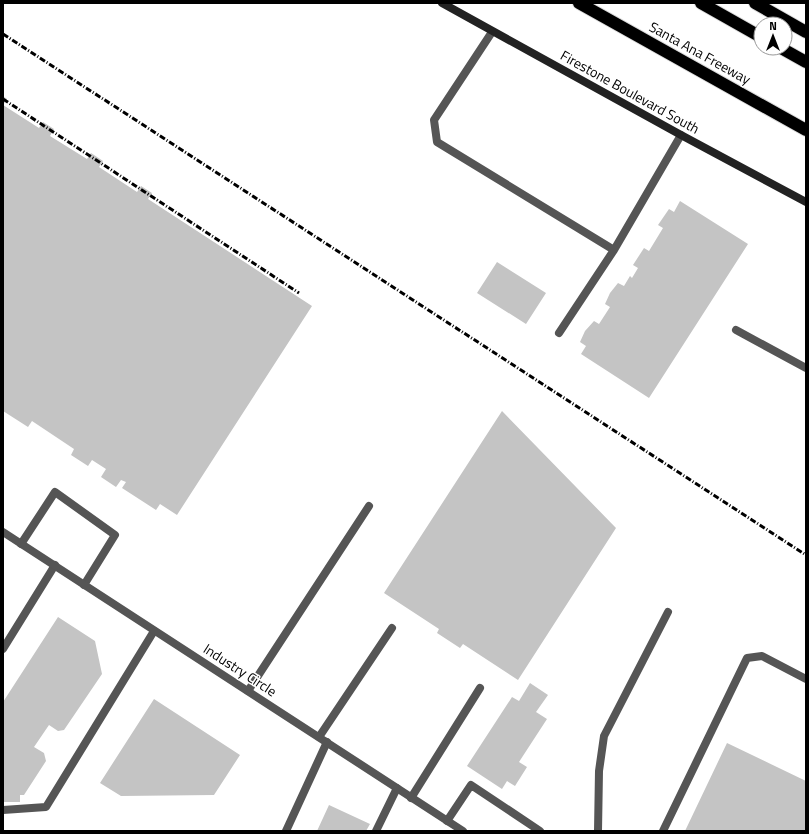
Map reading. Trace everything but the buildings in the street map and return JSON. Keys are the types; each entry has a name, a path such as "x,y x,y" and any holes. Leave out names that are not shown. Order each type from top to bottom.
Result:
{"highway":[{"name":"Santa Ana Freeway","path":"579,3 806,130"},
{"path":"701,3 753,32"},
{"path":"755,3 806,32"},
{"path":"793,55 806,62"}],"street":[{"name":"Firestone Boulevard South","path":"442,3 492,32 806,202"},
{"path":"492,32 434,120 436,142 614,250"},
{"path":"559,333 614,250 681,135"},
{"path":"736,330 806,368"},
{"path":"21,544 55,492 115,535 84,585"},
{"path":"248,691 369,506"},
{"name":"Industry Circle","path":"3,532 463,831"},
{"path":"3,649 55,565"},
{"path":"598,831 599,772 604,736 668,612"},
{"path":"319,737 392,628"},
{"path":"3,810 46,807 154,631"},
{"path":"663,831 747,658 762,656 806,679"},
{"path":"411,798 480,688"},
{"path":"286,831 327,742"},
{"path":"447,821 471,785 540,831"},
{"path":"376,831 397,788"}],"railway":[{"path":"3,34 806,555"},
{"path":"3,99 299,293"}]}
